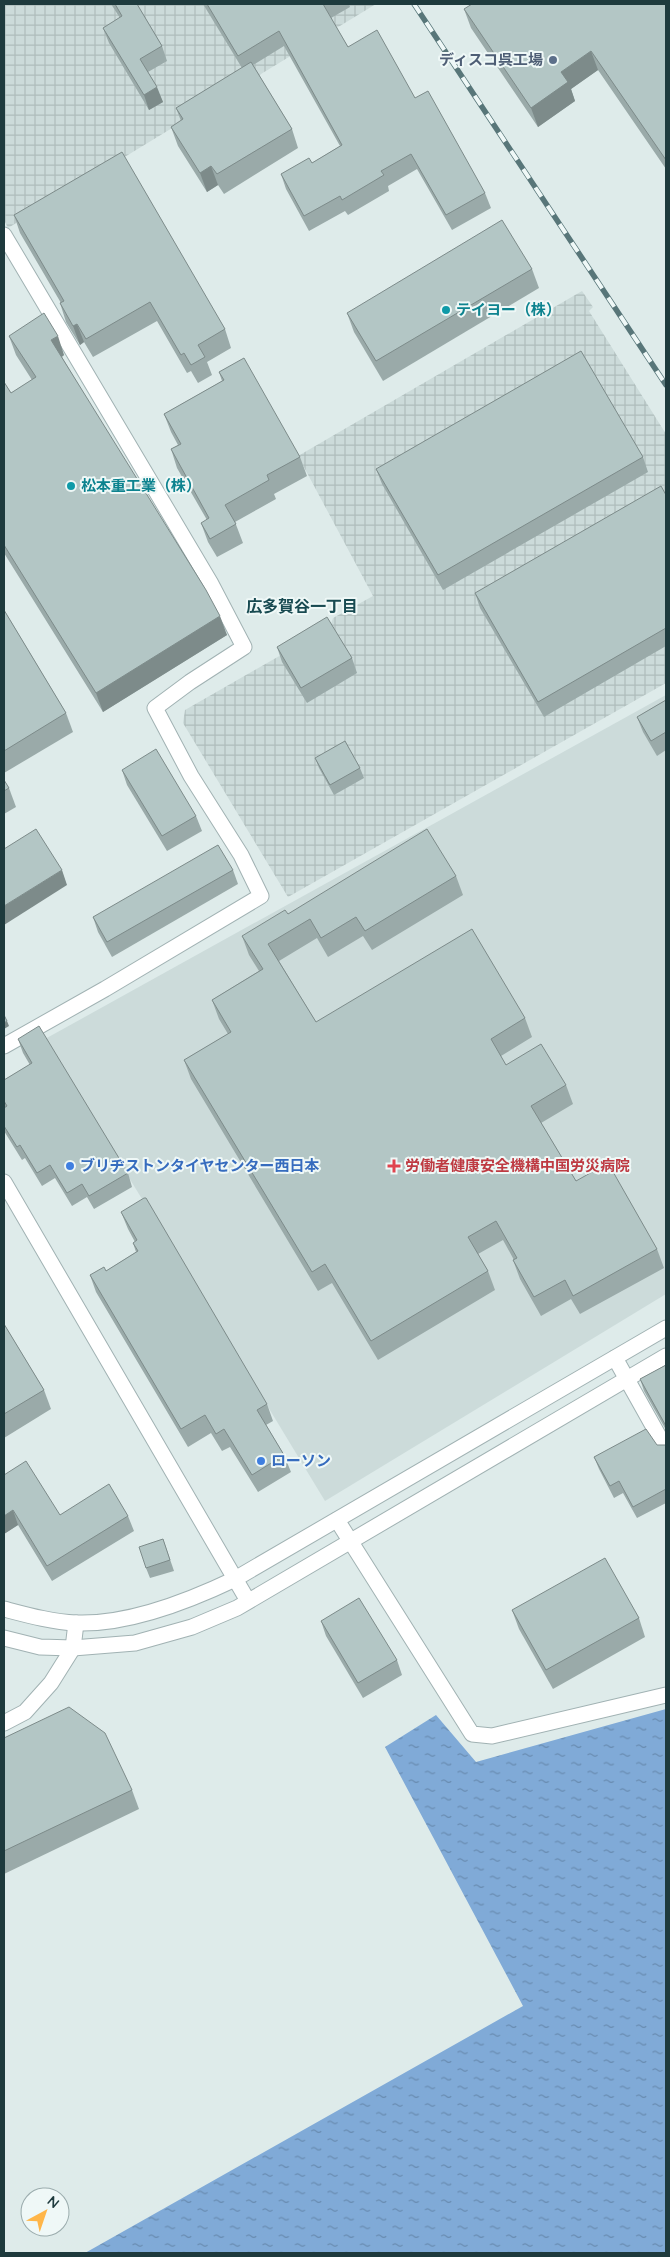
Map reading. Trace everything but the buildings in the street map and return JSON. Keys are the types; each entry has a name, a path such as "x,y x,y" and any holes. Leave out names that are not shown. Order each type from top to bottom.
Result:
{"street":[{"path":"4,235 210,582 244,647 190,682 155,708 191,776 240,855 261,896 105,990 4,1046"},
{"path":"4,1182 248,1601"},
{"path":"4,1609 76,1623 117,1619 175,1604 235,1579 665,1330"},
{"path":"4,1638 40,1647 72,1648 135,1643 192,1627 248,1601 666,1356"},
{"path":"615,1358 666,1449"},
{"path":"338,1520 349,1541 472,1734 492,1736 666,1695"},
{"path":"4,1723 25,1712 50,1683 72,1648 76,1623"}],"shaded area":[{"path":"4,4 376,4 8,228 4,220"},
{"path":"582,291 593,307 589,311 666,434 666,683 288,897 183,723 185,710 330,627 333,618 373,596 298,456"},
{"name":"労働者健康安全機構中国労災病院","path":"666,695 666,1294 325,1501 45,1039"}],"water":[{"path":"666,1709 666,2253 85,2253 523,2006 385,1747 436,1715 476,1762"}],"railway":[{"path":"414,4 666,385"}],"place":[{"name":"ディスコ呉工場","path":"553,60"},
{"name":"テイヨー（株）","path":"446,310"},
{"name":"松本重工業（株）","path":"71,486"},
{"name":"ブリヂストンタイヤセンター西日本","path":"70,1166"},
{"name":"労働者健康安全機構中国労災病院","path":"394,1166"},
{"name":"ローソン","path":"261,1461"}],"district":[{"name":"広多賀谷一丁目","path":"302,606"}]}
